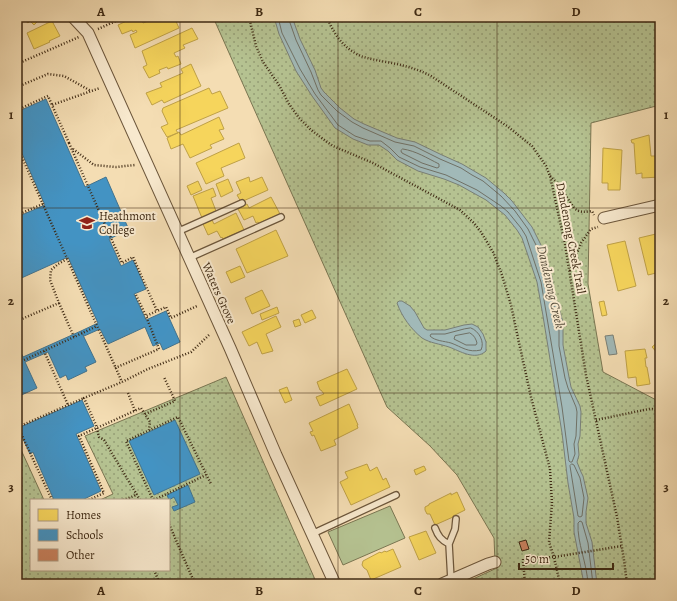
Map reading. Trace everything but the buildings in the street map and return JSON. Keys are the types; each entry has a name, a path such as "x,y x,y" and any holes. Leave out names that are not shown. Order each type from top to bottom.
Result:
{"street":[{"name":"Waters Grove","path":"73,17 88,33 335,584"},
{"path":"601,222 660,205"},
{"path":"447,582 495,562"}],"lane":[{"path":"177,232 242,203"},
{"path":"189,258 280,217"},
{"path":"312,534 396,495"},
{"path":"447,582 449,544 455,529 456,519"},
{"path":"435,528 438,535 449,544"}],"path":[{"path":"17,64 125,17"},
{"path":"249,17 256,46 263,62 280,85 289,104 299,118 311,130 333,146 373,163 460,210 474,223 493,252 502,275 510,305 529,392 550,469 552,503 548,542 554,557 560,584"},
{"name":"Dandenong Creek Trail","path":"327,17 337,37 355,54 423,71 507,126 532,146 546,166 550,176 570,273 586,375 617,517 627,584"},
{"path":"17,87 48,74 64,76 91,91"},
{"path":"52,105 100,88"},
{"path":"17,110 48,96 122,262 134,258 157,311"},
{"path":"69,143 74,151 94,165 135,165"},
{"path":"17,146 122,382"},
{"path":"550,176 555,180 577,211 592,211"},
{"path":"17,215 43,204"},
{"path":"570,273 581,243 591,229 601,222"},
{"path":"67,259 51,270 50,280 74,337"},
{"path":"115,368 159,348 136,294"},
{"path":"17,321 59,303"},
{"path":"146,316 166,307 171,318 197,306"},
{"path":"24,360 97,326"},
{"path":"52,499 18,427 122,382 148,369 191,352 209,335"},
{"path":"44,351 68,405"},
{"path":"145,414 175,401 164,377"},
{"path":"128,393 135,411"},
{"path":"84,398 96,425 99,437 104,440 140,499"},
{"path":"91,499 104,493 79,436 141,408 150,422 149,430"},
{"path":"596,420 649,409 660,411"},
{"path":"154,499 126,441 178,417 211,484"},
{"path":"158,499 206,474"},
{"path":"126,499 137,494"},
{"path":"170,526 196,584"},
{"path":"534,558 554,557 622,546"},
{"path":"523,559 525,584"},
{"path":"154,571 160,584"}],"green space":[{"path":"213,17 660,17 660,105 591,123 588,284 603,372 660,402 660,584 462,584 497,568 495,562 494,538 457,475 430,446 387,407"},
{"path":"226,377 317,584 17,584 17,441 44,499 30,499 30,571 170,571 170,499 102,499 113,494 85,436"},
{"path":"390,506 405,538 343,565 328,532"}],"water":[{"name":"Dandenong Creek","path":"274,17 292,17 300,39 315,70 321,88 340,108 354,119 364,124 397,138 415,142 462,164 486,178 512,201 532,227 544,251 552,277 554,292 563,322 563,345 571,387 580,406 580,436 578,444 579,455 577,462 583,476 588,498 586,523 592,542 597,584 584,584 574,532 574,518 562,433 537,282 522,238 505,215 486,200 459,185 418,171 397,160 379,145 368,145 353,139 335,128 296,71 279,34"},
{"path":"402,301 410,306 424,328 427,330 445,330 472,324 478,327 486,342 486,351 482,354 472,355 422,338 414,331 404,318 397,303"},
{"path":"613,335 617,354 609,355 605,336"}],"place":[{"name":"Heathmont College","path":"87,223"}]}
